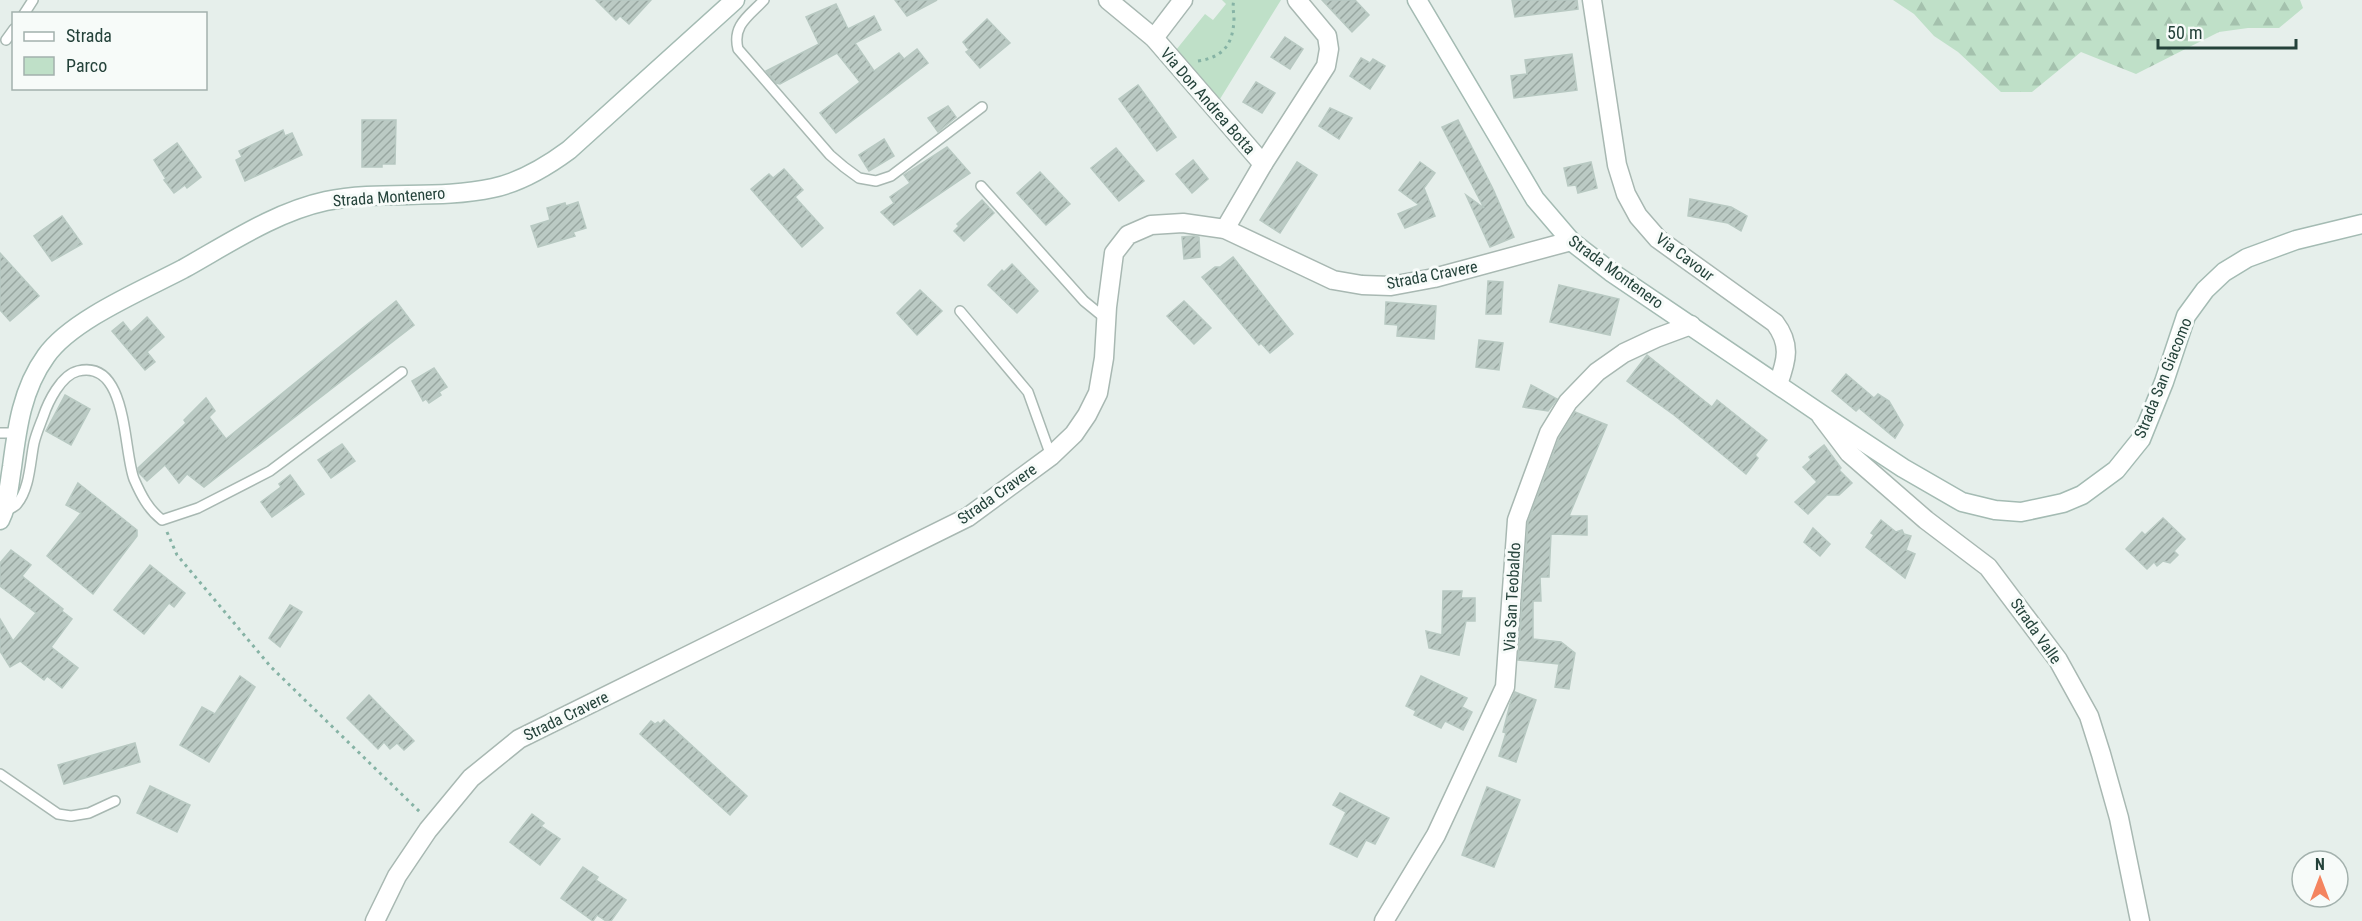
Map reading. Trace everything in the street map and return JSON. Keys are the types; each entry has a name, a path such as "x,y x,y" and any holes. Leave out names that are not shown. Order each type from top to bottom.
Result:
{"street":[{"name":"Strada Montenero","path":"2,516 8,498 8,433 33,376 47,354 63,337 100,313 283,215 313,205 358,196 457,193 492,188 531,174 569,150 735,0"},
{"name":"Via Don Andrea Botta","path":"1108,0 1154,38 1263,164"},
{"name":"Via Don Andrea Botta","path":"1154,38 1183,0"},
{"name":"Via Don Andrea Botta","path":"1225,229 1263,164 1326,66 1329,49 1327,36 1297,0"},
{"name":"Strada Montenero","path":"1417,0 1535,199 1571,241 1611,272 1778,384"},
{"name":"Via Cavour","path":"1592,0 1617,165 1626,194 1638,216 1658,239 1775,323 1784,334 1786,362 1778,384"},
{"name":"Strada Cravere","path":"375,921 397,876 432,824 471,778 519,739 968,517 1051,456 1074,434 1087,416 1098,393 1104,358 1114,253 1128,235 1151,225 1183,223 1225,229 1333,280 1362,285 1391,286 1434,278 1571,241"},
{"name":"Strada San Giacomo","path":"1778,384 1903,468 1962,502 1995,510 2021,512 2063,503 2082,495 2116,470 2141,439 2164,382 2186,316 2205,290 2224,272 2247,258 2296,240 2362,224"},
{"name":"Via San Teobaldo","path":"1384,921 1437,835 1505,687 1517,520 1549,433 1568,402 1597,372 1624,353 1656,338 1691,326"},
{"name":"Strada Valle","path":"1818,412 1850,453 1926,520 1988,567 2058,660 2089,716 2101,754 2119,818 2140,921"}],"lane":[{"path":"764,0 738,28 735,37 738,49 830,155 859,178 876,181 891,176 982,107"},
{"path":"6,40 12,32"},
{"path":"981,186 1084,301 1106,319"},
{"path":"960,311 1028,392 1051,456"},
{"path":"2,516 17,504 27,482 35,439 45,411 63,381 74,371 88,369 101,374 112,386 119,404 133,477 149,510 162,520 198,508 270,471 402,372"},
{"path":"0,774 58,814 71,816 89,813 115,801"}],"path":[{"path":"1182,71 1192,63 1214,58 1225,49 1232,32 1234,0"},
{"path":"162,520 177,555 271,667 432,824"}],"green space":[{"path":"1222,0 1281,0 1220,99 1176,50 1205,14 1213,20 1226,4"},
{"path":"1893,0 2300,0 2303,8 2279,28 2248,28 2219,32 2136,74 2081,52 2032,92 2001,92 1958,52 1934,36 1914,14"}],"building":[{"path":"596,0 651,0 629,24 620,16 616,20"},
{"path":"895,0 937,0 907,16"},
{"path":"1322,0 1355,0 1369,15 1352,32"},
{"path":"1512,0 1577,0 1578,9 1515,17"},
{"path":"836,4 848,29 874,16 881,30 855,43 874,71 899,53 904,59 917,49 928,63 836,133 820,113 860,82 837,53 780,84 776,83 766,71 819,44 806,17"},
{"path":"987,19 1010,43 980,68 966,52 969,50 963,42"},
{"path":"1285,37 1303,49 1290,69 1271,57"},
{"path":"1572,54 1577,90 1514,98 1511,76 1527,74 1525,60"},
{"path":"1361,58 1370,63 1373,59 1385,66 1370,89 1350,76"},
{"path":"1256,82 1275,93 1262,113 1243,102"},
{"path":"1138,85 1176,137 1157,151 1119,99"},
{"path":"948,106 956,117 938,132 928,118"},
{"path":"1330,108 1352,118 1339,139 1319,126"},
{"path":"362,120 396,120 395,164 382,164 382,167 362,167"},
{"path":"1458,120 1514,237 1490,247 1466,195 1484,208 1442,127"},
{"path":"283,130 285,136 292,133 302,155 245,181 236,160 242,157 239,151"},
{"path":"884,139 894,156 869,171 859,155"},
{"path":"177,143 201,177 187,188 185,185 174,193 164,180 166,179 154,160"},
{"path":"947,147 970,173 894,225 881,212 894,203 890,197 910,183 904,175"},
{"path":"1116,148 1144,181 1119,201 1091,168"},
{"path":"1193,160 1208,179 1192,193 1176,174"},
{"path":"1297,162 1317,175 1280,233 1260,220"},
{"path":"1420,162 1435,173 1424,188 1435,216 1405,228 1398,214 1419,205 1399,190"},
{"path":"1591,162 1597,188 1578,193 1576,185 1568,186 1564,168"},
{"path":"784,169 803,190 795,197 823,228 802,247 751,189 769,174 773,178"},
{"path":"1040,172 1070,204 1046,225 1017,193"},
{"path":"1690,199 1731,207 1747,216 1741,231 1728,223 1688,216"},
{"path":"982,200 994,213 964,241 954,231 959,226 957,224"},
{"path":"578,202 586,228 573,232 575,236 538,247 531,226 550,220 547,208"},
{"path":"62,216 82,244 52,261 34,236"},
{"path":"1182,237 1199,237 1200,257 1184,259"},
{"path":"0,253 39,296 10,321 0,310"},
{"path":"1233,257 1293,334 1270,353 1261,343 1259,345 1202,277"},
{"path":"1012,264 1038,291 1017,313 988,285 1002,270 1004,272"},
{"path":"1488,281 1503,282 1501,314 1486,314"},
{"path":"1559,285 1619,299 1610,335 1550,322"},
{"path":"920,290 942,311 917,335 897,313"},
{"path":"396,301 414,325 204,487 187,474 179,483 165,465 147,481 139,473 138,468 186,423 184,420 206,398 215,411 209,417 226,439"},
{"path":"1184,301 1211,328 1194,344 1167,316"},
{"path":"1386,302 1436,306 1434,339 1397,336 1398,325 1385,324"},
{"path":"147,317 164,337 147,352 155,362 145,370 112,331 123,322 131,332"},
{"path":"1479,340 1503,343 1499,370 1476,367"},
{"path":"1647,355 1712,407 1717,400 1767,440 1755,455 1758,458 1746,474 1674,415 1627,381"},
{"path":"434,368 447,387 439,392 441,395 429,403 426,399 423,401 412,381"},
{"path":"1846,374 1874,398 1878,394 1889,401 1903,425 1895,438 1859,408 1856,411 1832,391"},
{"path":"1531,385 1557,399 1548,411 1523,407"},
{"path":"65,395 90,409 71,445 46,431"},
{"path":"1575,412 1607,425 1569,516 1587,516 1587,535 1551,534 1549,577 1540,577 1541,601 1533,601 1533,639 1561,642 1575,653 1569,689 1555,687 1559,664 1518,660 1528,522 1559,438"},
{"path":"342,444 355,461 331,478 318,460"},
{"path":"1824,445 1841,468 1839,470 1852,483 1839,495 1827,495 1808,514 1795,502 1817,482 1803,467 1811,460 1809,457"},
{"path":"290,475 304,494 272,517 261,502 281,487 279,484"},
{"path":"78,483 137,530 137,536 93,594 47,556 81,513 66,505"},
{"path":"2163,518 2185,539 2174,551 2178,555 2170,563 2163,561 2157,566 2154,562 2147,569 2126,549 2142,532 2145,535"},
{"path":"1881,520 1896,532 1902,530 1904,534 1911,536 1906,550 1915,554 1905,578 1866,547 1874,535 1871,533"},
{"path":"1813,528 1830,544 1820,556 1804,542"},
{"path":"11,550 31,565 22,576 72,619 51,647 78,668 62,688 47,676 44,680 20,661 10,667 0,651 0,619 13,641 36,613 0,586 0,563"},
{"path":"150,565 185,593 174,607 169,603 144,634 114,610"},
{"path":"1443,591 1462,591 1461,598 1475,598 1475,621 1466,621 1459,655 1429,648 1426,631 1442,635"},
{"path":"290,605 302,612 280,647 269,638"},
{"path":"240,676 255,687 209,762 180,745 202,707 215,714"},
{"path":"1421,676 1467,698 1462,707 1472,712 1463,730 1445,721 1441,728 1414,715 1416,711 1406,706"},
{"path":"1515,692 1536,700 1516,762 1499,756 1506,733 1503,732 1510,704"},
{"path":"369,695 414,741 404,750 397,743 390,749 384,742 378,749 347,718"},
{"path":"664,720 747,796 730,815 640,734 651,721 660,724"},
{"path":"135,743 140,762 64,784 58,765"},
{"path":"150,786 190,805 177,832 137,813"},
{"path":"1487,787 1520,800 1494,867 1462,855"},
{"path":"1340,793 1389,818 1375,844 1366,840 1357,857 1330,844 1346,812 1333,805"},
{"path":"532,814 544,823 541,826 560,839 540,865 510,842"},
{"path":"583,867 598,877 596,880 626,900 611,921 606,921 597,915 593,921 561,898"}]}
